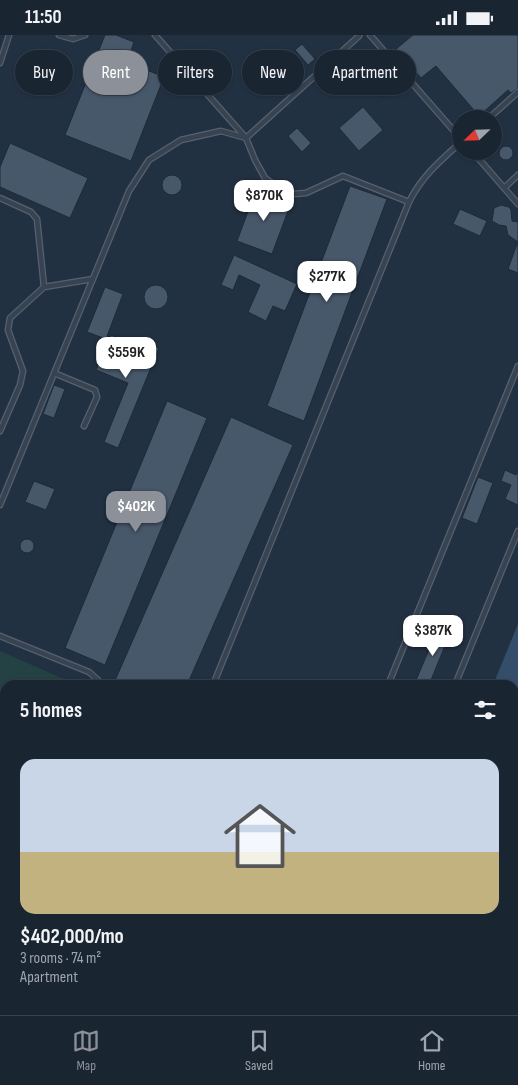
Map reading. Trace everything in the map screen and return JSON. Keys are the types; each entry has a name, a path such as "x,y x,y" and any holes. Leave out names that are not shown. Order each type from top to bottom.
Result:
{"lane":[{"path":"0,63 9,35"},
{"path":"59,35 73,39 85,35"},
{"path":"155,35 246,138 265,178 282,190 294,195 306,193 343,176 409,201"},
{"path":"246,138 359,35"},
{"path":"370,35 452,131"},
{"path":"498,110 518,92"},
{"path":"0,505 129,191 149,161 181,140 221,131 246,138"},
{"path":"215,680 409,201 416,187 452,149"},
{"path":"480,160 518,204"},
{"path":"504,188 518,175"},
{"path":"0,198 31,211 36,219 44,287"},
{"path":"0,431 20,385 23,371 8,330 10,318 44,287 93,279"},
{"path":"390,680 518,366"},
{"path":"54,373 95,390 97,397 84,426"},
{"path":"457,680 518,531"},
{"path":"0,636 88,672 98,680"}],"green space":[{"path":"0,651 66,680 0,680"}],"water":[{"path":"518,624 518,680 495,680"}],"building":[{"path":"105,35 116,35 134,42 131,50 99,50"},
{"path":"413,35 518,35 518,88 511,93 508,90 486,110 474,110 436,66 421,78 416,72 416,50 396,49"},
{"path":"302,44 314,60 308,65 304,60 304,50 295,50"},
{"path":"148,70 158,75 158,92 131,161 65,135 83,90 83,95 148,95"},
{"path":"363,107 383,130 359,151 339,128"},
{"path":"297,128 311,143 302,152 288,136"},
{"path":"10,143 88,178 70,218 0,187 0,167"},
{"path":"506,146 512,150 511,158 506,160 502,158 502,148"},
{"path":"172,175 179,178 182,185 179,192 172,195 165,192 162,185 165,178"},
{"path":"350,186 387,199 304,421 267,406"},
{"path":"256,190 291,203 272,254 237,241"},
{"path":"501,205 509,207 512,221 518,222 518,242 508,235 506,226 492,221 494,208"},
{"path":"460,209 487,221 480,236 453,224"},
{"path":"518,245 518,273 508,269"},
{"path":"234,255 297,284 285,311 273,306 266,321 248,312 260,285 239,275 233,290 221,285"},
{"path":"151,285 161,285 168,292 168,302 161,309 151,309 144,302 144,292"},
{"path":"105,287 123,294 106,339 87,332"},
{"path":"111,335 138,346 140,340 159,348 118,448 104,442 128,383 96,370"},
{"path":"54,385 65,389 54,418 43,414"},
{"path":"167,401 207,418 105,665 65,648"},
{"path":"231,417 293,445 189,680 115,680"},
{"path":"505,470 516,475 518,470 518,505 505,499 511,485 501,481"},
{"path":"478,477 493,483 477,524 462,518"},
{"path":"34,481 55,489 46,510 25,502"},
{"path":"24,539 30,539 34,546 30,553 24,553 20,549 20,543"},
{"path":"439,626 451,631 431,680 416,680"}]}
